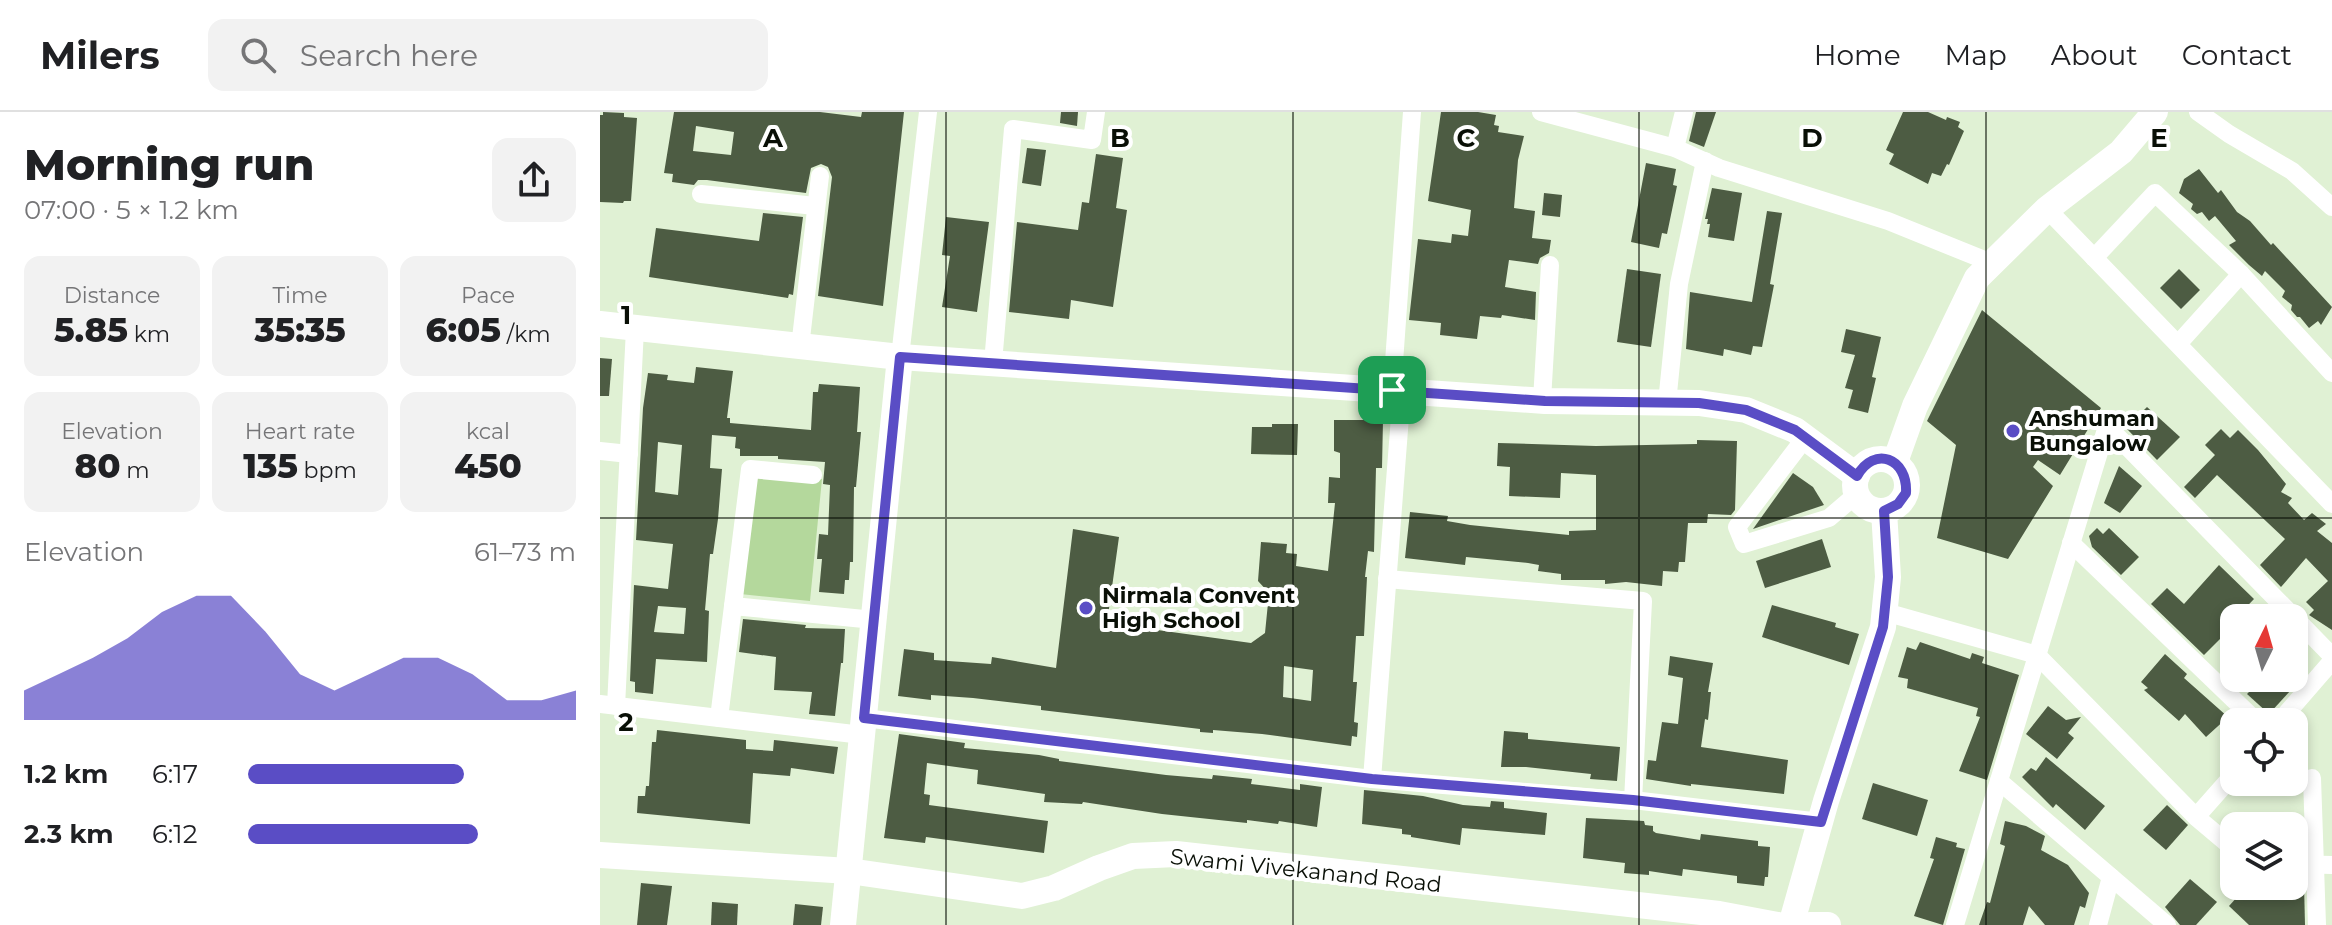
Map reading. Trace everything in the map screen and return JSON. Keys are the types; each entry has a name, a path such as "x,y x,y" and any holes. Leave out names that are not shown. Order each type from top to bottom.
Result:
{"main road":[{"path":"1895,462 1915,406 1977,278 2047,209 2121,152 2155,112"},
{"path":"600,324 900,357 1542,400 1699,403 1746,410 1795,430 1857,485 1867,506 1884,511 1898,504 1906,493 1904,472 1895,462 1881,459 1872,460 1861,468 1857,485"},
{"path":"843,925 900,357"},
{"path":"1791,925 1883,627 1888,577 1884,511"},
{"name":"Swami Vivekanand Road","path":"600,855 849,871 1022,896 1054,888 1133,856 1176,854 1719,914 1778,925"},
{"path":"1810,925 1828,925"}],"street":[{"path":"900,357 928,112"},
{"path":"993,363 1013,129 1092,140 1096,112"},
{"path":"1372,779 1387,579 1412,112"},
{"path":"1541,112 1574,116 1675,148 1719,168 1888,221 1992,263"},
{"path":"1675,148 1684,112"},
{"path":"2198,112 2292,171 2332,207"},
{"path":"1667,403 1679,284 1705,161"},
{"path":"800,347 820,176"},
{"path":"2094,258 2155,193 2241,274 2332,373"},
{"path":"701,194 815,206"},
{"path":"2047,209 2332,504"},
{"path":"1542,400 1550,265"},
{"path":"2178,344 2241,274"},
{"path":"635,329 629,454 608,705 719,718 863,726 1372,779 1633,800 1821,822"},
{"path":"1955,925 2107,426 2332,658 2291,708"},
{"path":"1805,438 1737,527 1744,544 1829,518 1857,485"},
{"path":"600,451 629,454"},
{"path":"719,718 750,469 813,475"},
{"path":"2071,543 2242,708"},
{"path":"1387,579 1643,601 1633,800"},
{"path":"733,606 874,620"},
{"path":"1885,612 2037,655 2196,817 2220,837"},
{"path":"2312,778 2324,865 2317,925"},
{"path":"1999,781 2167,925"},
{"path":"2196,817 2220,790"},
{"path":"2098,925 2111,877"}],"green space":[{"path":"751,472 822,479 810,601 740,594"}],"building":[{"path":"603,112 624,113 624,117 637,118 631,201 600,202 600,115"},
{"path":"674,112 820,112 861,117 862,112 904,112 883,306 818,296 832,177 828,167 821,164 811,168 806,193 707,180 698,180 694,185 672,182 673,174 664,173","holes":["696,126 734,132 731,155 693,151"]},
{"path":"1061,112 1078,112 1077,126 1060,123"},
{"path":"1441,112 1496,115 1494,125 1499,126 1498,132 1524,136 1518,160 1514,208 1535,211 1532,238 1551,240 1549,253 1540,258 1538,264 1509,260 1505,287 1536,292 1535,320 1502,315 1501,318 1480,316 1477,339 1440,335 1441,323 1409,320 1418,239 1451,243 1452,234 1468,236 1471,210 1428,201"},
{"path":"1696,112 1716,112 1704,147 1689,141"},
{"path":"1903,112 1928,112 1946,120 1947,117 1960,122 1958,127 1964,131 1949,165 1941,176 1932,173 1928,184 1889,164 1894,154 1886,150"},
{"path":"1027,148 1046,150 1041,186 1022,183"},
{"path":"1096,154 1123,158 1116,208 1127,210 1113,307 1071,300 1069,319 1009,312 1017,222 1078,230 1082,202 1089,203"},
{"path":"1646,163 1676,169 1673,185 1677,186 1667,234 1662,233 1659,248 1631,242"},
{"path":"2199,169 2218,193 2221,190 2237,212 2250,221 2271,245 2273,243 2332,307 2321,325 2318,321 2309,328 2297,317 2291,310 2292,305 2282,297 2285,291 2265,271 2262,276 2229,245 2236,241 2215,216 2209,221 2202,212 2197,214 2191,209 2193,204 2179,193 2184,179"},
{"path":"1712,188 1742,193 1734,241 1708,237 1710,224 1705,219"},
{"path":"1544,193 1562,195 1560,217 1542,215"},
{"path":"1767,211 1782,213 1770,284 1774,285 1762,347 1753,346 1751,355 1724,349 1723,356 1686,349 1690,292 1752,302"},
{"path":"763,213 803,217 793,295 789,294 788,298 649,277 656,228 759,241"},
{"path":"946,217 989,222 977,312 942,307 950,256 942,255"},
{"path":"1627,269 1661,274 1651,347 1617,342"},
{"path":"2179,269 2200,290 2181,309 2160,288"},
{"name":"Anshuman Bungalow","path":"1982,310 2101,408 2060,475 2038,460 2033,467 2053,486 2008,559 1937,538 1956,445 1927,421"},
{"path":"1846,329 1881,337 1868,413 1848,408 1853,390 1845,388 1855,355 1841,352"},
{"path":"600,358 612,359 609,396 600,396"},
{"path":"696,367 733,371 727,418 730,418 730,423 811,430 813,392 818,392 819,384 860,387 857,432 861,432 854,487 853,562 850,562 844,594 819,592 822,559 817,559 819,534 828,535 830,485 823,484 825,462 778,459 778,456 740,456 740,449 735,448 736,437 712,435 710,468 722,469 705,610 709,611 707,662 656,659 653,694 635,692 635,682 630,681 634,585 668,589 673,544 636,540 643,408 648,373 668,375 667,380 694,383","holes":["658,442 682,445 678,495 655,492","658,606 686,608 684,634 654,632"]},
{"path":"2147,407 2180,437 2157,460 2126,428"},
{"path":"1334,420 1383,420 1382,468 1376,468 1374,552 1368,551 1365,577 1364,636 1356,636 1353,682 1357,682 1354,722 1358,723 1357,737 1352,736 1351,746 1262,734 1213,730 1213,733 1200,732 1200,729 1041,710 1041,706 973,698 931,695 931,700 898,696 904,649 934,653 934,660 991,664 992,657 1056,668 1073,529 1119,537 1107,623 1251,643 1265,633 1269,593 1258,581 1261,542 1287,544 1286,553 1297,554 1296,566 1328,571 1335,503 1328,503 1329,477 1340,478 1340,453 1334,451","holes":["1284,666 1313,670 1311,701 1283,697"]},
{"path":"1272,424 1298,424 1297,455 1251,454 1252,427 1272,427"},
{"path":"2221,429 2230,438 2238,430 2286,484 2281,492 2292,498 2288,503 2304,520 2312,513 2326,524 2317,531 2332,543 2332,630 2309,615 2314,610 2306,602 2328,581 2306,558 2281,587 2260,565 2285,539 2217,475 2195,498 2184,487 2215,455 2205,445"},
{"path":"1697,440 1737,441 1735,510 1731,515 1708,514 1707,523 1688,523 1685,562 1679,562 1678,572 1663,571 1662,586 1626,582 1605,584 1605,580 1561,580 1561,574 1538,571 1539,565 1528,563 1466,557 1465,565 1405,558 1410,512 1448,516 1447,521 1470,525 1569,535 1569,531 1596,530 1596,475 1561,473 1560,498 1509,496 1510,467 1497,466 1498,443 1596,446 1697,444"},
{"path":"2119,466 2142,486 2120,513 2104,503"},
{"path":"1793,473 1813,487 1824,505 1753,529"},
{"path":"2097,528 2103,534 2109,528 2139,557 2121,575 2092,547 2089,536"},
{"path":"1822,539 1831,567 1765,588 1756,561"},
{"path":"2219,565 2254,599 2249,604 2220,604 2220,639 2204,655 2151,604 2167,588 2184,604"},
{"path":"1772,605 1836,623 1835,627 1859,634 1849,665 1762,637"},
{"path":"743,619 806,625 805,628 845,629 835,716 809,714 812,692 774,690 776,657 739,652"},
{"path":"1920,642 1970,659 1972,653 1984,657 1982,663 2019,675 1987,780 1959,771 1980,717 1976,716 1978,708 1907,688 1908,679 1898,677 1907,647 1916,650"},
{"path":"2165,654 2187,674 2184,678 2220,710 2220,724 2206,737 2185,714 2179,721 2144,690 2148,688 2141,682"},
{"path":"1670,656 1713,663 1708,692 1711,692 1708,720 1705,719 1701,747 1788,760 1784,794 1646,779 1648,760 1656,761 1662,722 1678,724 1683,678 1668,675"},
{"path":"2289,692 2274,708 2262,708 2247,694"},
{"path":"2048,706 2066,720 2081,717 2068,733 2074,738 2057,759 2026,734"},
{"path":"657,730 746,740 746,749 773,751 774,740 838,747 834,774 791,768 790,776 753,773 750,824 637,813 638,796 645,796 646,786 649,786 652,742 656,742"},
{"path":"1504,731 1528,733 1528,739 1620,747 1617,781 1590,779 1591,774 1501,767"},
{"path":"899,734 965,743 964,748 1039,755 1059,761 1166,775 1252,779 1251,784 1300,790 1300,784 1322,787 1317,827 1279,821 1278,824 1247,820 1247,823 1162,814 1083,802 1044,802 1045,794 977,784 978,770 927,763 924,794 930,795 929,805 1048,821 1044,853 926,837 925,843 884,838"},
{"path":"2046,757 2105,806 2085,830 2056,804 2053,808 2022,777 2031,768 2036,771"},
{"path":"1873,783 1928,800 1917,836 1862,819"},
{"path":"1364,790 1423,796 1463,805 1490,807 1491,801 1504,802 1504,808 1547,813 1545,835 1462,828 1460,845 1411,837 1402,834 1402,829 1362,824"},
{"path":"2167,805 2188,825 2166,850 2143,830"},
{"path":"1586,818 1644,821 1645,825 1653,826 1656,833 1700,840 1701,834 1758,841 1758,846 1770,847 1768,877 1765,877 1764,886 1737,883 1737,876 1683,869 1682,876 1649,871 1649,875 1624,873 1625,863 1583,858"},
{"path":"2005,821 2026,826 2045,836 2041,850 2068,865 2089,893 2085,908 2080,906 2074,925 2045,925 2029,906 2023,925 1979,925 1987,902 1990,903 2005,846 2000,844"},
{"path":"1936,837 1957,843 1956,847 1965,849 1943,925 1914,916 1934,859 1930,858"},
{"path":"2190,879 2217,902 2196,925 2180,925 2165,907"},
{"path":"641,883 672,886 667,925 637,925"},
{"path":"2234,900 2304,900 2305,925 2249,925 2229,906"},
{"path":"712,902 738,904 737,925 711,925"},
{"path":"795,904 823,907 821,925 793,925"}],"place":[{"name":"Anshuman Bungalow","path":"2013,431"},
{"name":"Nirmala Convent High School","path":"1086,608"}],"route":[{"path":"900,357 1392,390 1545,401 1699,403 1746,410 1795,430 1857,476 1861,468 1872,460 1895,462 1907,479 1906,493 1902,501 1884,511 1888,577 1883,627 1821,822 1633,800 1372,779 864,718 900,357"}]}
